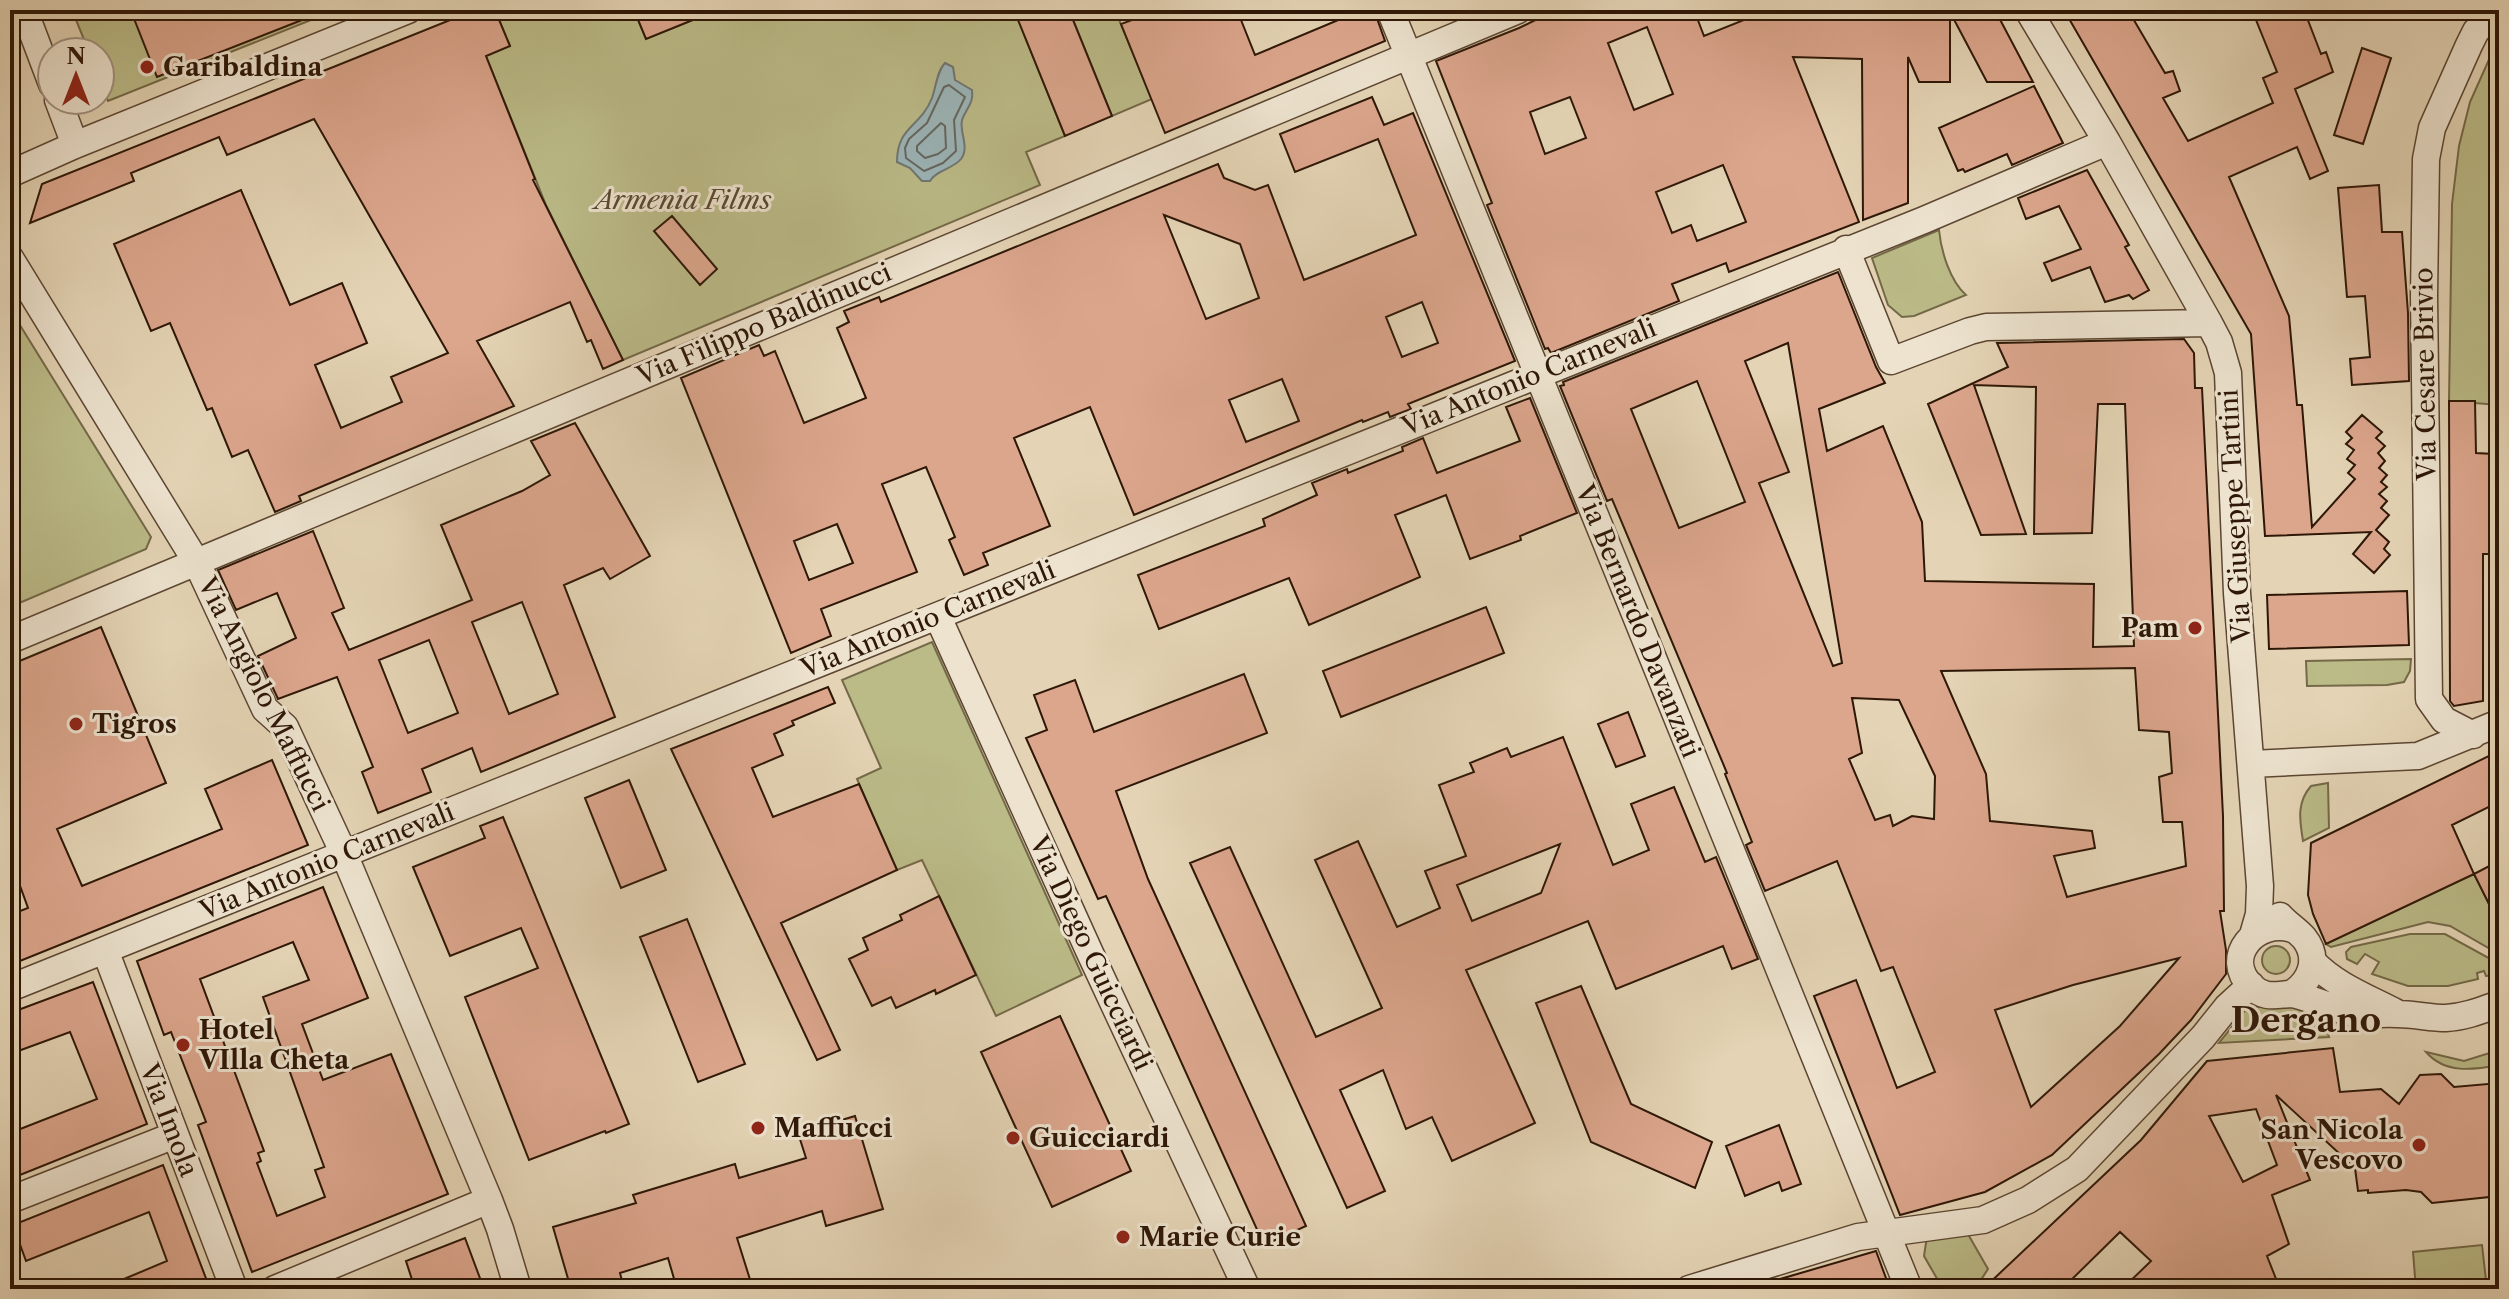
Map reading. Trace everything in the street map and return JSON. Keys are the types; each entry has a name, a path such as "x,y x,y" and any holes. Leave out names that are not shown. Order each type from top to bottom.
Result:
{"street":[{"path":"24,10 36,42"},
{"path":"10,174 408,10"},
{"name":"Via Bernardo Davanzati","path":"1390,10 1909,1289"},
{"name":"Via Filippo Baldinucci","path":"10,640 1518,10"},
{"name":"Via Giuseppe Tartini","path":"2028,10 2209,323 2219,342 2228,373 2237,593 2260,886 2259,914 2253,935"},
{"name":"Via Cesare Brivio","path":"2473,735 2444,720 2429,699 2424,306 2426,159 2432,128 2469,45 2476,31 2499,10"},
{"path":"64,116 75,145"},
{"name":"Via Antonio Carnevali","path":"10,988 1924,220 2107,142"},
{"path":"1846,249 1891,361 1986,327 2209,323"},
{"name":"Via Angiolo Maffucci","path":"10,258 197,563 265,709 285,727 344,854 489,1200 518,1289"},
{"name":"Via Diego Guicciardi","path":"938,617 1247,1289"},
{"path":"2251,764 2418,756 2499,723"},
{"path":"2260,886 2276,911 2307,942 2313,962 2308,979 2291,994"},
{"path":"2292,929 2271,926 2253,935 2245,946 2242,969 2251,985 2261,993 2274,997 2291,994 2358,1014 2460,1017 2499,1004"},
{"name":"Via Imola","path":"105,950 234,1289"},
{"path":"2313,962 2341,985 2398,1014"},
{"path":"1689,1289 1858,1237 1983,1220 2028,1200 2077,1169 2251,985"},
{"path":"10,1200 175,1135"},
{"path":"275,1289 489,1200"}],"green space":[{"name":"Garibaldina","path":"72,10 336,10 116,98 116,36 83,36"},
{"name":"Armenia Films","path":"495,10 634,10 646,39 717,10 1014,10 1065,136 1026,152 1040,185 623,360 546,205 486,56 510,46"},
{"path":"1069,10 1115,10 1152,99 1112,116"},
{"path":"2499,42 2499,405 2449,401 2452,204 2459,146 2470,102"},
{"path":"1939,230 1947,265 1966,295 1914,316 1902,317 1888,305 1872,258"},
{"path":"10,309 151,537 146,549 10,607"},
{"path":"932,642 1082,975 996,1016 922,860 897,870 857,779 881,768 842,680"},
{"path":"2411,659 2410,671 2404,682 2307,686 2306,661"},
{"path":"2328,783 2329,828 2303,841 2300,812 2306,792 2311,786"},
{"path":"2474,874 2499,924 2499,954 2450,926 2428,922 2331,947 2326,944"},
{"path":"2410,934 2445,934 2496,962 2499,971 2496,975 2486,976 2484,971 2477,973 2478,979 2448,986 2408,986 2372,974 2379,962 2365,954 2357,964 2347,959 2346,952 2351,947"},
{"path":"2276,946 2286,950 2290,960 2286,970 2276,974 2266,970 2262,960 2266,950"},
{"path":"2288,1004 2323,1014 2329,1037 2219,1043 2247,1008"},
{"path":"2499,1050 2499,1065 2469,1069 2442,1064 2426,1052 2464,1061"},
{"path":"1965,1229 1988,1269 1975,1289 1943,1289 1924,1256 1927,1236"},
{"path":"2482,1245 2487,1289 2416,1289 2413,1252"}],"water":[{"path":"945,63 953,67 955,80 972,90 971,102 962,120 965,150 958,162 936,174 930,181 922,181 910,168 897,162 898,150 905,134 927,108"}],"building":[{"path":"148,10 325,11 157,77 133,16"},
{"path":"475,10 495,10 510,46 486,56 533,180 623,360 603,369 591,340 587,342 570,302 477,341 514,406 299,496 301,501 275,512 248,450 232,457 212,408 207,410 170,323 151,331 114,244 241,190 290,305 342,283 367,343 315,365 341,428 402,402 391,377 448,353 314,119 227,155 219,137 131,173 134,181 30,223 42,184"},
{"path":"634,10 715,10 715,11 646,39"},
{"path":"1014,10 1069,10 1112,116 1065,136"},
{"path":"1140,10 1237,10 1255,55 1362,10 1374,10 1385,41 1165,133 1121,24 1143,16"},
{"path":"1556,10 1694,10 1704,36 1749,18 1746,10 1995,10 2033,82 1987,82 1950,12 1950,82 1919,82 1908,57 1908,203 1863,220 1862,59 1793,57 1859,222 1729,272 1726,263 1672,284 1679,301 1551,353 1548,348 1545,349 1487,205 1492,203 1436,61","holes":["1647,27 1673,94 1634,110 1608,43","1570,97 1586,138 1545,154 1530,112","1723,165 1746,222 1697,241 1691,225 1672,233 1656,192"]},
{"path":"2064,10 2128,10 2165,73 2173,71 2180,91 2163,98 2188,141 2273,103 2263,78 2277,72 2252,10 2304,10 2321,54 2326,52 2333,72 2295,89 2328,171 2310,179 2297,147 2229,177 2289,316 2297,405 2302,405 2312,527 2355,479 2348,473 2355,465 2347,459 2354,450 2346,444 2352,438 2346,432 2362,415 2382,432 2376,438 2385,446 2378,453 2385,461 2379,468 2387,475 2381,482 2387,487 2379,494 2387,501 2381,508 2389,515 2376,530 2389,542 2384,549 2390,555 2374,573 2353,554 2371,532 2265,536 2251,334"},
{"path":"2362,48 2391,58 2363,144 2334,135"},
{"path":"2034,86 2063,143 2012,165 2007,154 1965,172 1963,169 1958,171 1939,128"},
{"path":"1372,97 1384,125 1413,113 1515,361 1408,404 1411,409 1390,417 1388,412 1362,420 1134,515 1090,407 1014,438 1050,526 983,553 988,565 964,575 949,540 955,537 926,467 882,484 917,572 821,609 831,636 791,653 681,378 759,345 764,356 775,351 804,423 866,398 837,328 849,322 844,311 879,297 881,302 1218,164 1224,178 1255,190 1268,185 1304,280 1416,235 1378,139 1295,172 1280,134","holes":["1164,215 1240,244 1259,298 1206,319","1422,302 1438,343 1402,357 1386,317","1282,379 1299,421 1246,442 1229,400","837,524 853,563 809,580 794,541"]},
{"path":"2087,170 2129,245 2125,247 2149,290 2133,299 2129,295 2105,302 2090,267 2052,281 2044,263 2081,249 2059,206 2026,219 2018,198"},
{"path":"2379,185 2382,232 2402,232 2409,381 2352,385 2350,359 2370,357 2365,296 2347,297 2338,188"},
{"path":"672,216 717,269 700,285 654,231"},
{"path":"1838,272 1885,383 1819,409 1827,451 1883,426 1922,522 1925,581 2094,584 2093,647 2134,646 2125,404 2098,404 2092,533 2034,534 2036,387 1974,385 2026,534 1981,535 1928,404 2008,367 1997,343 2184,339 2194,353 2195,388 2202,388 2223,816 2224,911 2220,911 2226,974 2191,1020 2159,1054 2052,1155 1985,1192 1900,1215 1814,996 1856,980 1897,1088 1935,1072 1893,967 1881,971 1837,861 1765,891 1746,845 1752,842 1727,773 1612,499 1607,501 1560,386 1564,385 1563,382","holes":["1788,343 1842,663 1833,666 1759,483 1789,472 1745,361","1697,381 1745,502 1679,528 1631,409","2135,668 2139,730 2169,732 2172,773 2159,777 2163,822 2182,822 2186,866 2067,897 2054,856 2095,848 2092,831 1990,821 1986,774 1941,671","1852,698 1899,700 1935,776 1934,819 1912,816 1893,826 1890,815 1875,820 1849,759 1862,753","2179,958 2120,1026 2031,1107 1995,1010 2073,985"]},
{"path":"1530,398 1577,513 1520,536 1521,540 1470,559 1446,495 1395,515 1420,577 1309,625 1289,578 1159,629 1138,575 1265,526 1263,519 1317,495 1312,483 1347,469 1348,473 1403,451 1402,447 1423,438 1437,473 1520,441 1506,407"},
{"path":"2449,401 2475,401 2476,453 2494,454 2499,523 2499,554 2483,554 2483,701 2454,706 2450,701"},
{"path":"575,423 650,556 610,579 603,568 564,585 615,717 481,772 472,748 422,769 431,792 378,813 362,772 373,767 337,677 278,699 258,656 296,638 277,593 236,610 218,570 313,531 344,608 332,613 349,650 472,600 441,525 522,491 550,475 531,441","holes":["522,602 558,694 509,714 472,622","429,640 458,713 408,733 379,660"]},
{"path":"2407,591 2409,645 2269,649 2267,595"},
{"path":"1486,607 1504,653 1341,717 1323,671"},
{"path":"101,627 166,783 57,829 82,886 222,829 205,789 272,760 308,845 10,965 10,915 28,908 10,858 10,665"},
{"path":"1244,674 1267,733 1116,791 1148,879 1306,1226 1264,1245 1106,896 1098,899 1026,738 1047,730 1034,695 1075,680 1094,732"},
{"path":"828,687 835,703 792,721 794,725 774,734 783,755 752,768 773,817 859,784 897,870 781,923 840,1050 817,1060 671,749"},
{"path":"1628,712 1645,756 1616,767 1598,724"},
{"path":"1563,737 1613,865 1649,850 1631,804 1674,787 1705,862 1716,857 1758,959 1732,969 1723,946 1616,989 1588,921 1466,970 1535,1123 1452,1161 1432,1117 1406,1129 1383,1070 1340,1090 1385,1191 1347,1208 1190,863 1230,847 1316,1037 1382,1008 1315,860 1358,841 1397,927 1440,908 1425,871 1466,856 1439,785 1474,772 1470,763 1507,748 1511,757","holes":["1560,844 1541,893 1472,921 1457,885"]},
{"path":"2499,751 2499,802 2452,825 2474,874 2326,944 2308,895 2311,843"},
{"path":"629,780 666,870 621,888 585,798"},
{"path":"503,817 629,1124 529,1160 465,997 538,968 521,928 450,956 413,867 485,838 480,826"},
{"path":"2499,861 2499,924 2474,874"},
{"path":"323,887 368,998 302,1024 323,1080 391,1054 448,1194 252,1272 198,1125 206,1122 171,1032 164,1035 137,961","holes":["293,942 309,980 263,997 324,1167 315,1170 325,1197 277,1216 257,1163 261,1161 258,1153 264,1151 200,979"]},
{"path":"939,896 976,975 896,1008 891,997 872,1006 849,959 868,950 863,938 902,920 900,915"},
{"path":"687,919 745,1064 698,1082 640,937"},
{"path":"93,982 147,1124 10,1179 10,1133 97,1099 70,1032 10,1054 10,1013"},
{"path":"1581,986 1631,1104 1712,1142 1695,1188 1591,1142 1536,1003"},
{"path":"1060,1016 1131,1171 1052,1207 981,1052"},
{"path":"2333,1048 2340,1092 2381,1089 2399,1104 2420,1075 2441,1074 2454,1087 2499,1083 2499,1196 2432,1203 2421,1192 2358,1191 2355,1168 2276,1095 2310,1180 2272,1195 2289,1244 2267,1256 2280,1289 2122,1289 2151,1261 2120,1232 2062,1289 1983,1289 2141,1140 2207,1061","holes":["2256,1109 2277,1165 2243,1182 2209,1116"]},
{"path":"855,1116 883,1209 826,1226 822,1211 737,1238 753,1289 677,1289 668,1258 620,1273 624,1289 571,1289 553,1227 636,1203 633,1195 735,1164 739,1178 806,1158 798,1133"},
{"path":"1779,1125 1801,1184 1782,1191 1779,1182 1745,1196 1726,1146"},
{"path":"163,1165 210,1289 100,1289 167,1261 149,1212 26,1261 13,1225"},
{"path":"465,1238 484,1289 415,1289 406,1261"},
{"path":"1876,1251 1890,1289 1764,1289 1763,1284"}],"place":[{"name":"Garibaldina","path":"147,67"},
{"name":"Pam","path":"2195,628"},
{"name":"Tigros","path":"76,724"},
{"name":"Hotel VIlla Cheta","path":"183,1045"},
{"name":"Maffucci","path":"758,1128"},
{"name":"Guicciardi","path":"1013,1138"},
{"name":"San Nicola Vescovo","path":"2419,1145"},
{"name":"Marie Curie","path":"1123,1237"}],"district":[{"name":"Dergano","path":"2306,1020"}]}
